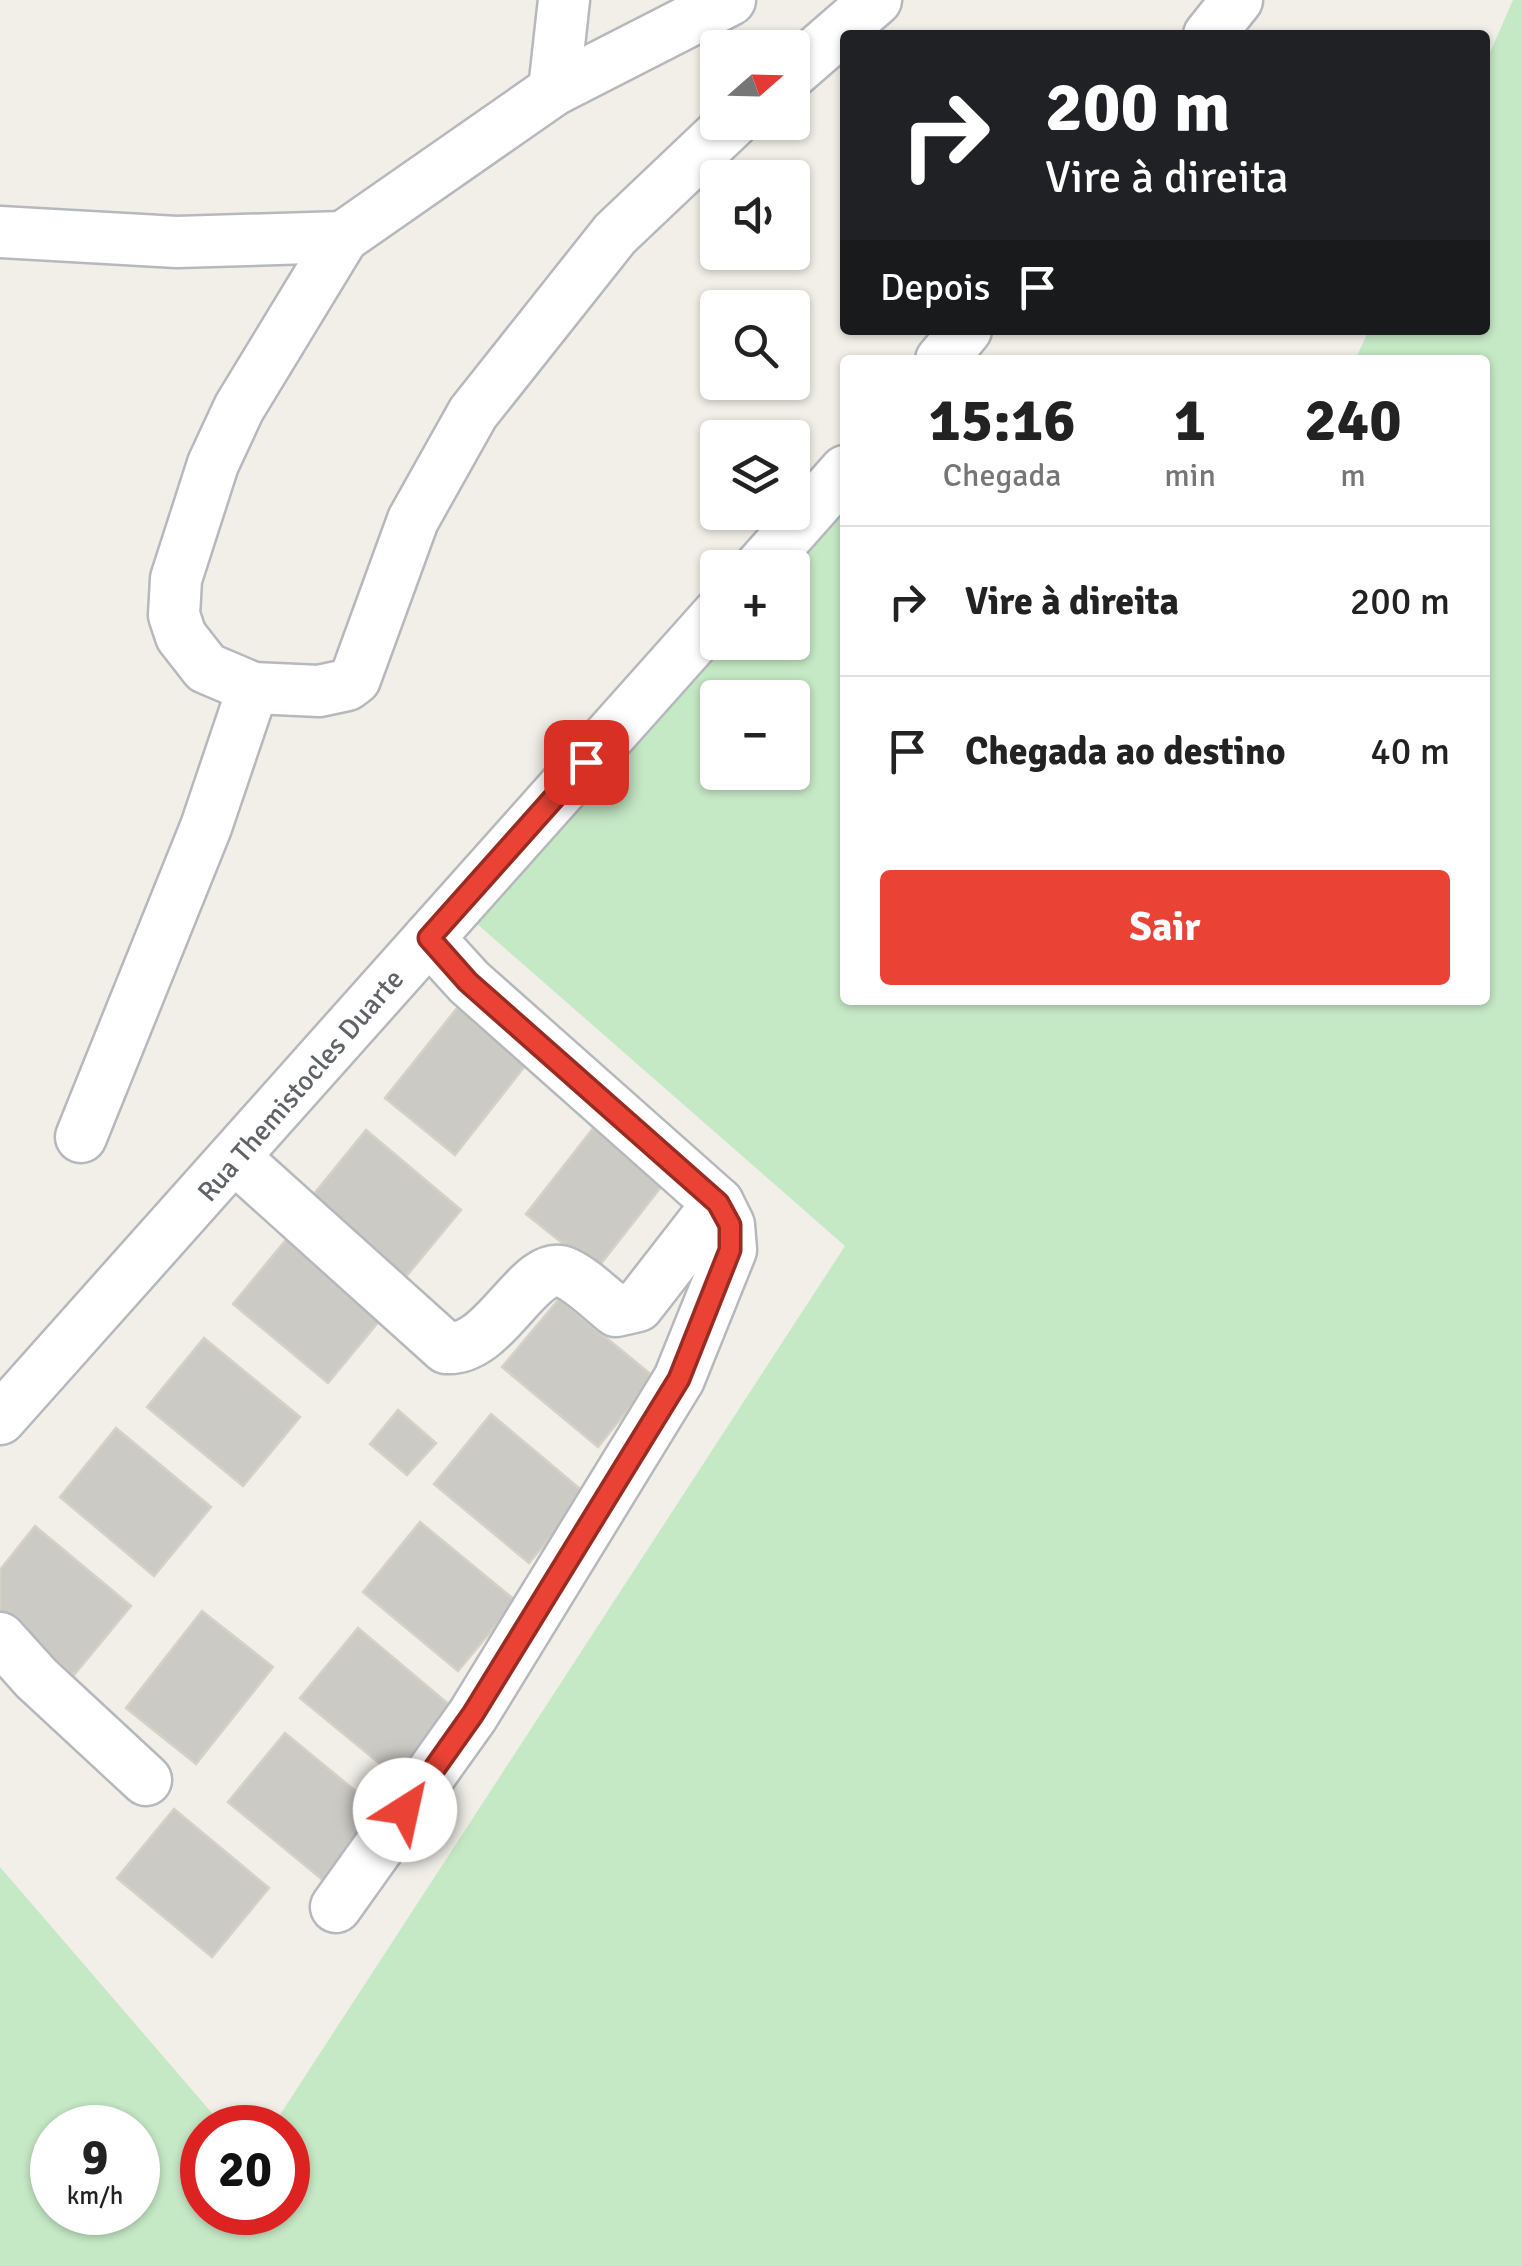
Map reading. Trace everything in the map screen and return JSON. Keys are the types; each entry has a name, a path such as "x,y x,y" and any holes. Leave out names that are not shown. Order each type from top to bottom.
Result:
{"street":[{"path":"554,90 564,0"},
{"path":"714,140 615,234 473,413 413,520 355,679 348,686 320,691 254,688 223,678 191,651 174,615 176,578 213,464 238,408 343,237 554,90 730,0"},
{"path":"841,30 876,0"},
{"path":"1212,30 1237,0"},
{"path":"810,57 840,31"},
{"path":"0,232 177,242 343,237"},
{"path":"945,355 962,335"},
{"path":"775,550 840,478"},
{"name":"Rua Themistocles Duarte","path":"0,1419 244,1167 429,938 700,634"},
{"path":"81,1138 206,827 254,688"},
{"path":"336,1907 473,1714 679,1379 730,1250 730,1225 718,1203 468,982 429,938"},
{"path":"244,1167 446,1348 461,1349 475,1344 549,1270 564,1272 616,1311 638,1306 718,1203"},
{"path":"0,1638 36,1678 146,1780"}],"green space":[{"path":"1513,0 1522,0 1522,2266 0,2266 0,1867 205,2105 180,2105 180,2235 310,2235 310,2105 286,2105 845,1246 476,923 704,660 810,660 810,550 805,550 840,504 840,1005 1490,1005 1490,355 1357,355 1367,335 1490,335 1490,53"}],"building":[{"path":"462,1002 532,1057 455,1155 385,1098"},
{"path":"602,1117 672,1173 596,1270 526,1214"},
{"path":"366,1130 461,1210 404,1279 309,1200"},
{"path":"290,1235 385,1314 328,1383 233,1304"},
{"path":"559,1299 654,1377 598,1447 502,1367"},
{"path":"204,1338 300,1417 243,1486 147,1407"},
{"path":"398,1410 436,1443 407,1475 370,1444"},
{"path":"491,1414 586,1494 529,1563 434,1484"},
{"path":"116,1428 211,1507 154,1576 60,1497"},
{"path":"420,1522 516,1601 458,1671 363,1592"},
{"path":"35,1526 131,1606 74,1675 0,1614 0,1570"},
{"path":"202,1611 273,1667 196,1764 126,1708"},
{"path":"358,1628 453,1708 396,1777 300,1698"},
{"path":"285,1733 381,1812 324,1881 228,1802"},
{"path":"174,1809 269,1888 212,1957 117,1878"}],"route":[{"path":"405,1810 473,1714 679,1379 730,1250 730,1225 718,1203 468,982 429,938 586,762"}]}
